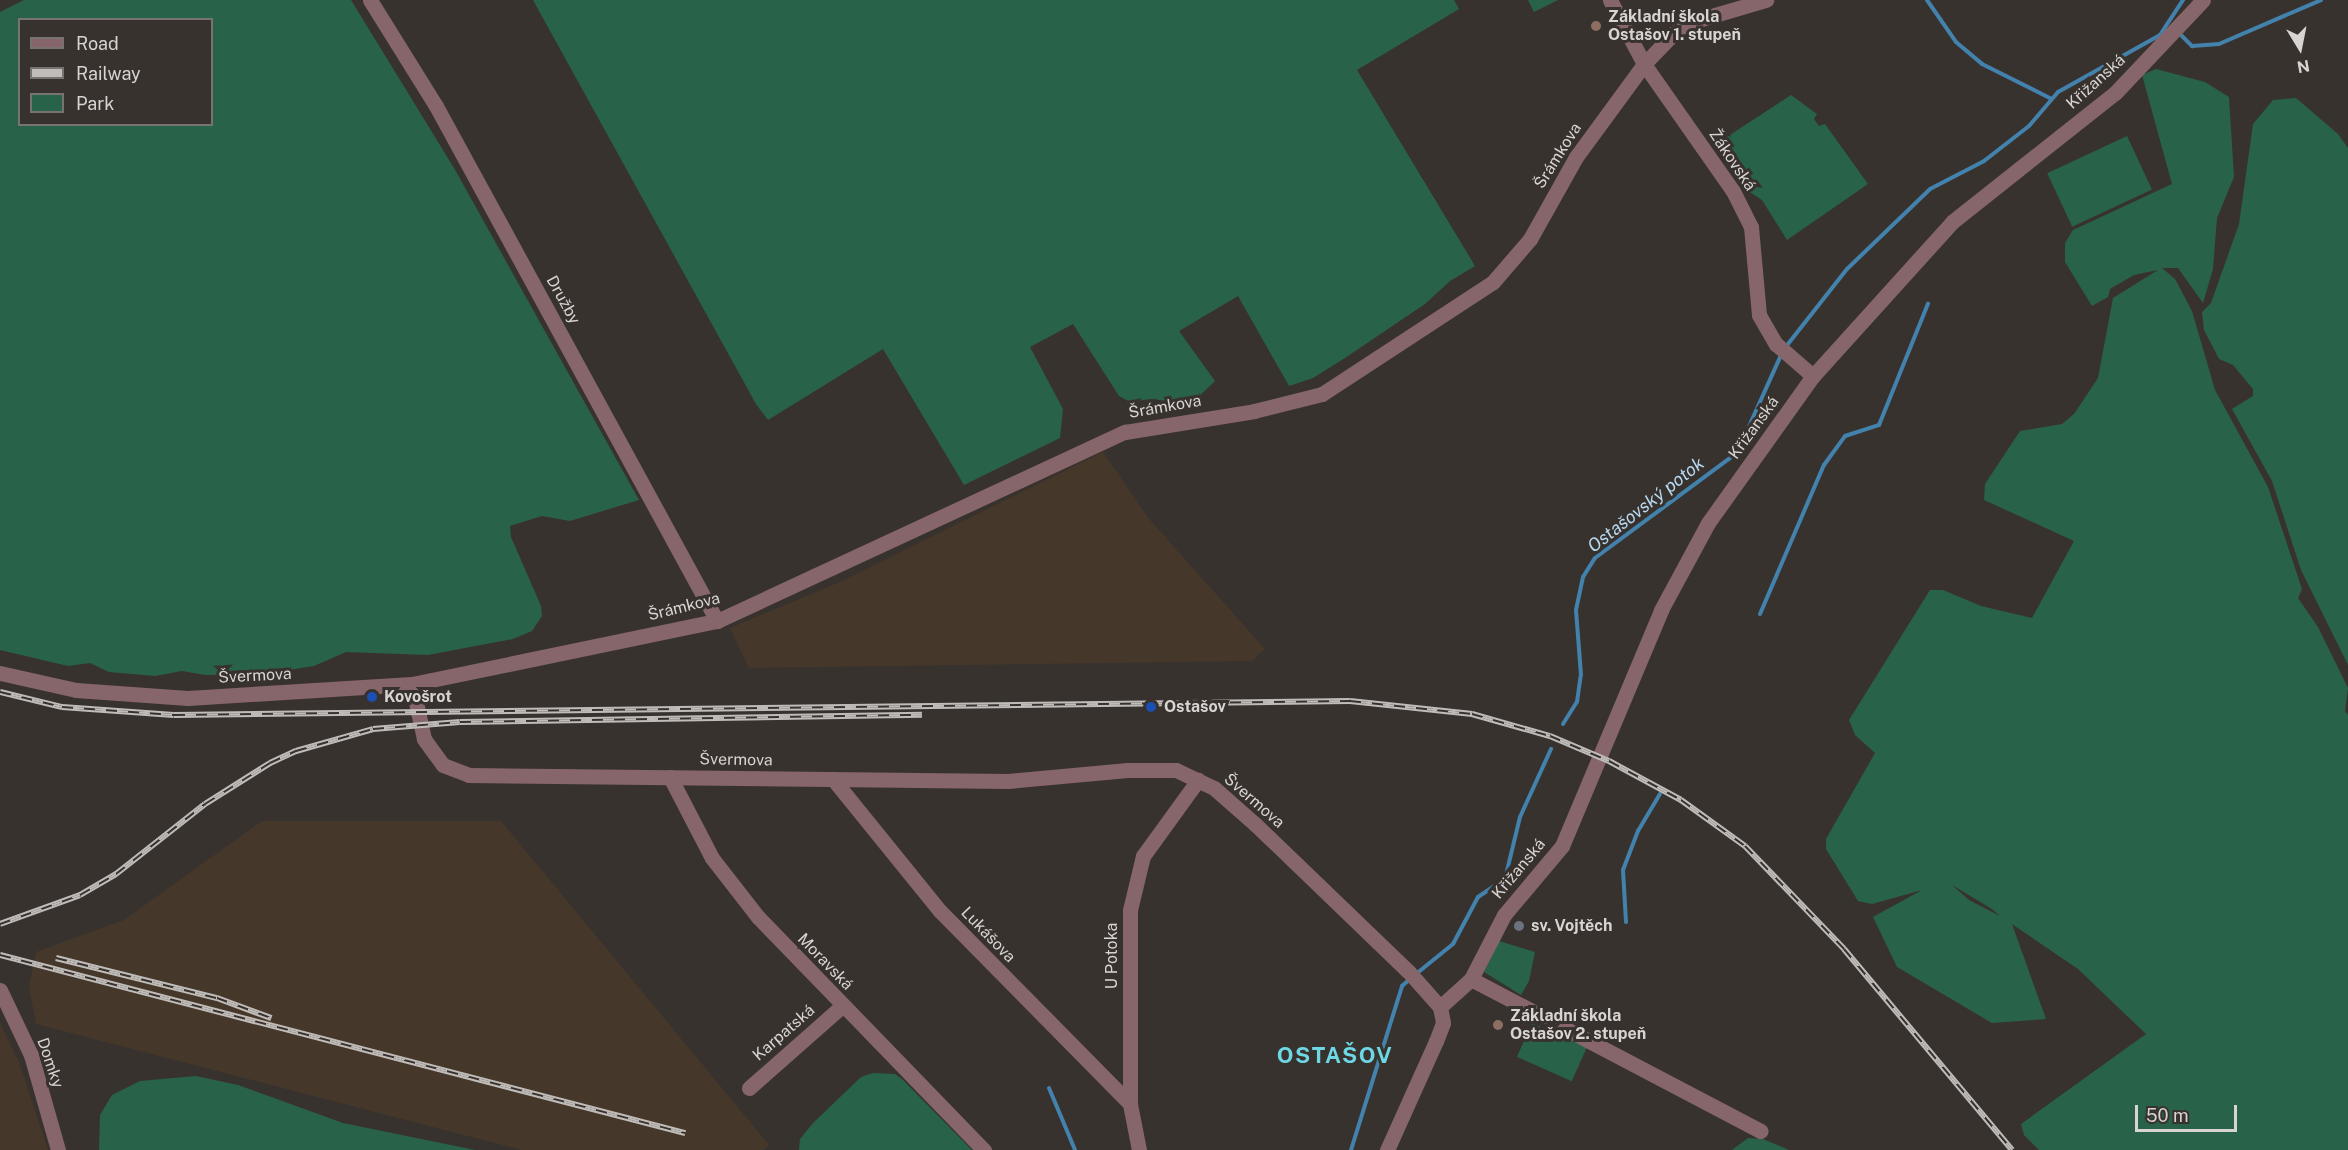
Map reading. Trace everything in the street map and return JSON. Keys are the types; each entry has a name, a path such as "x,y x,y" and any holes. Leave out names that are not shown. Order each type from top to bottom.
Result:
{"street":[{"name":"Družby","path":"370,0 436,106 717,621"},
{"name":"Žákovská","path":"1610,0 1644,64 1733,190 1751,227 1759,315 1776,344 1814,376"},
{"name":"Šrámkova","path":"412,684 717,621 1125,432 1254,411 1322,394 1493,282 1530,239 1576,157 1644,64 1674,33 1692,24 1766,0"},
{"name":"Křižanská","path":"1440,1007 1471,980 1504,915 1562,846 1644,643 1708,523 1814,376 1952,222 2115,93 2204,0"},
{"name":"Švermova","path":"0,673 76,690 188,698 412,684 424,739 443,765 469,775 1008,781 1137,770 1176,770 1214,788 1247,817 1412,976 1440,1007"},
{"name":"Moravská","path":"670,777 712,858 758,917 984,1150"},
{"name":"Lukášova","path":"833,779 940,911 1130,1104"},
{"name":"U Potoka","path":"1139,1150 1130,1104 1130,910 1143,856 1198,780"},
{"path":"1471,980 1761,1131"},
{"name":"Domky","path":"0,990 31,1055 58,1150"},
{"name":"Karpatská","path":"748,1088 842,1006"},
{"path":"1387,1150 1443,1023 1440,1007"}],"shaded area":[{"path":"1103,452 1149,519 1265,649 1252,661 749,668 730,628 840,582"},
{"path":"262,821 501,821 769,1145 763,1150 522,1150 36,1024 29,986 36,952 124,920"},
{"path":"0,1023 19,1062 48,1150 0,1150"}],"green space":[{"path":"24,0 351,0 454,168 639,500 570,521 542,516 510,526 511,537 541,606 542,616 532,631 513,639 428,655 346,652 314,666 262,674 205,675 182,671 155,676 109,672 90,663 68,666 0,650 0,12"},
{"path":"533,0 1454,0 1459,9 1357,70 1475,266 1450,281 1425,304 1345,358 1313,378 1289,386 1238,296 1179,331 1215,381 1196,399 1174,402 1150,399 1130,402 1119,396 1073,324 1030,347 1063,409 1060,438 964,485 883,349 768,420 756,404"},
{"path":"1528,0 1558,0 1534,12"},
{"path":"2156,69 2205,82 2229,97 2234,177 2217,218 2213,269 2203,303 2178,268 2162,268 2175,279 2192,311 2215,390 2268,487 2302,589 2298,598 2318,627 2348,688 2345,711 2348,715 2348,1150 2039,1150 2024,1135 2021,1124 2146,1034 2078,969 2012,924 2046,1019 1992,1023 1897,967 1873,917 1922,890 1872,904 1858,901 1826,849 1826,839 1875,753 1855,735 1849,720 1930,590 1943,590 1981,606 2032,618 2074,541 1984,500 1985,484 2020,431 2062,424 2074,414 2098,378 2113,298 2158,270 2134,275 2110,289 2108,297 2092,306 2065,262 2065,243 2073,230 2172,184 2142,75","holes":["1952,885 2000,916 1969,900"]},
{"path":"1791,95 1817,114 1814,119 1819,126 1825,124 1868,184 1787,240 1762,200 1745,189 1713,146"},
{"path":"2296,98 2338,134 2348,148 2348,665 2301,570 2272,481 2232,409 2253,396 2253,389 2233,365 2219,359 2204,330 2202,312 2211,303 2239,224 2253,124 2273,100"},
{"path":"2127,136 2152,189 2072,227 2047,173"},
{"path":"1499,941 1535,952 1529,981 1521,995 1484,972"},
{"path":"1532,1023 1587,1047 1572,1081 1517,1057"},
{"path":"873,1073 895,1074 902,1079 972,1150 799,1150 800,1139 813,1123 861,1077"},
{"path":"196,1076 238,1085 343,1123 475,1150 99,1150 100,1115 112,1095 140,1081"},
{"path":"1748,1138 1763,1139 1789,1150 1732,1150"}],"waterway":[{"path":"1927,0 1956,42 1982,64 2052,99"},
{"name":"Ostašovský potok","path":"1788,344 1847,269 1930,189 1984,161 2029,126 2058,92 2160,35 2183,0"},
{"path":"2181,35 2192,46 2219,44 2321,0"},
{"path":"1760,614 1824,465 1845,436 1879,425 1928,304"},
{"name":"Ostašovský potok","path":"1563,724 1577,702 1581,675 1576,610 1583,577 1595,558 1737,453 1781,355"},
{"name":"Ostašovský potok","path":"1416,974 1453,944 1478,897 1505,879 1520,817 1551,749"},
{"path":"1626,922 1623,870 1638,831 1660,794"},
{"name":"Ostašovský potok","path":"1351,1150 1402,986 1410,979"},
{"path":"1049,1088 1075,1150"}],"railway":[{"path":"0,692 62,707 174,715 1350,701 1472,714 1550,736 1609,761 1681,800 1745,846 1844,949 2012,1150"},
{"path":"0,924 80,895 116,874 205,804 270,763 296,751 373,729 460,722 922,715"},
{"path":"0,955 685,1133"},
{"path":"56,958 217,998 271,1018"}],"place":[{"name":"Základní škola Ostašov 1. stupeň","path":"1596,26"},
{"name":"Kovošrot","path":"372,697"},
{"name":"Ostašov","path":"1151,707"},
{"name":"sv. Vojtěch","path":"1519,926"},
{"name":"Základní škola Ostašov 2. stupeň","path":"1498,1025"}],"district":[{"name":"OSTAŠOV","path":"1335,1056"}]}
